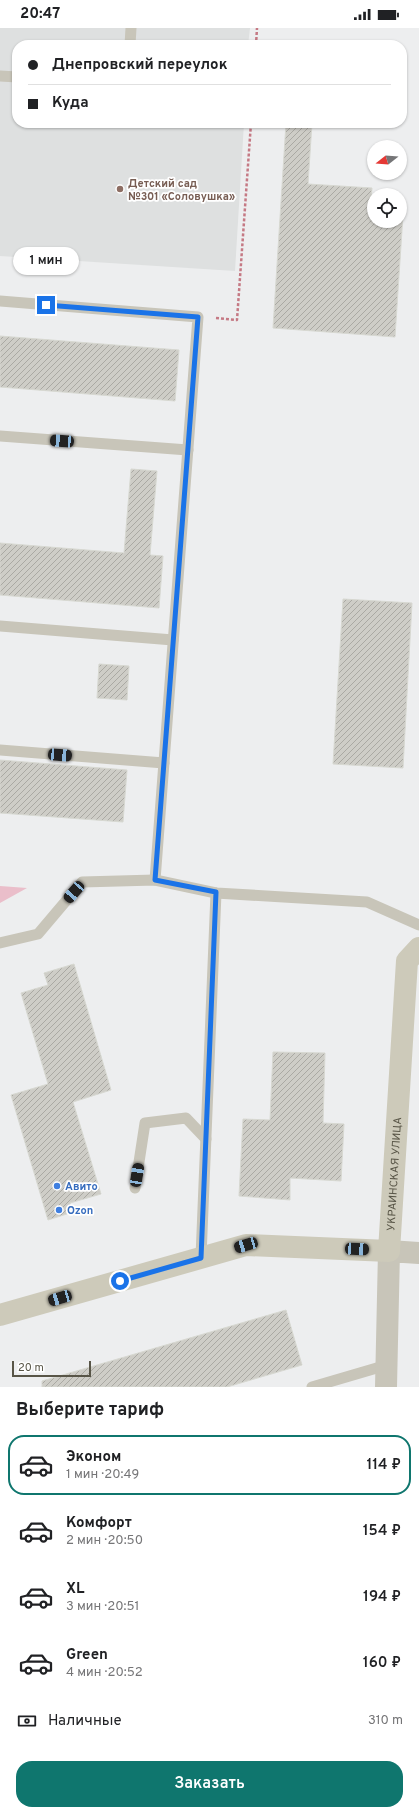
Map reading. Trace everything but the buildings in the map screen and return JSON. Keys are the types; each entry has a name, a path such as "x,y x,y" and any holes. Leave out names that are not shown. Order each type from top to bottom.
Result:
{"street":[{"name":"УКРАИНСКАЯ УЛИЦА","path":"386,1387 389,1251 413,955"},
{"path":"0,1315 246,1245 419,1253"}],"lane":[{"path":"130,40 131,28"},
{"path":"0,76 12,77"},
{"path":"0,301 198,317 155,880"},
{"path":"0,436 188,450"},
{"path":"0,626 173,640"},
{"path":"0,750 164,763"},
{"path":"0,943 38,934 82,882 155,880 216,892 367,902 419,925"},
{"path":"201,1258 216,892"},
{"path":"135,1188 145,1123 186,1118 206,1139"},
{"path":"312,1387 387,1365"}],"path":[{"path":"256,40 257,28"},
{"path":"198,317 238,320 251,128"}],"shaded area":[{"name":"Детский сад №301 «Соловушка»","path":"0,28 250,28 249,40 12,40 12,128 244,128 235,271 0,256"},
{"path":"0,886 27,888 0,903"}],"place":[{"name":"Детский сад №301 «Соловушка»","path":"120,189"},
{"name":"Авито","path":"57,1186"},
{"name":"Ozon","path":"59,1210"}],"route":[{"path":"46,305 198,317 155,880 216,892 201,1258 120,1281"}]}
